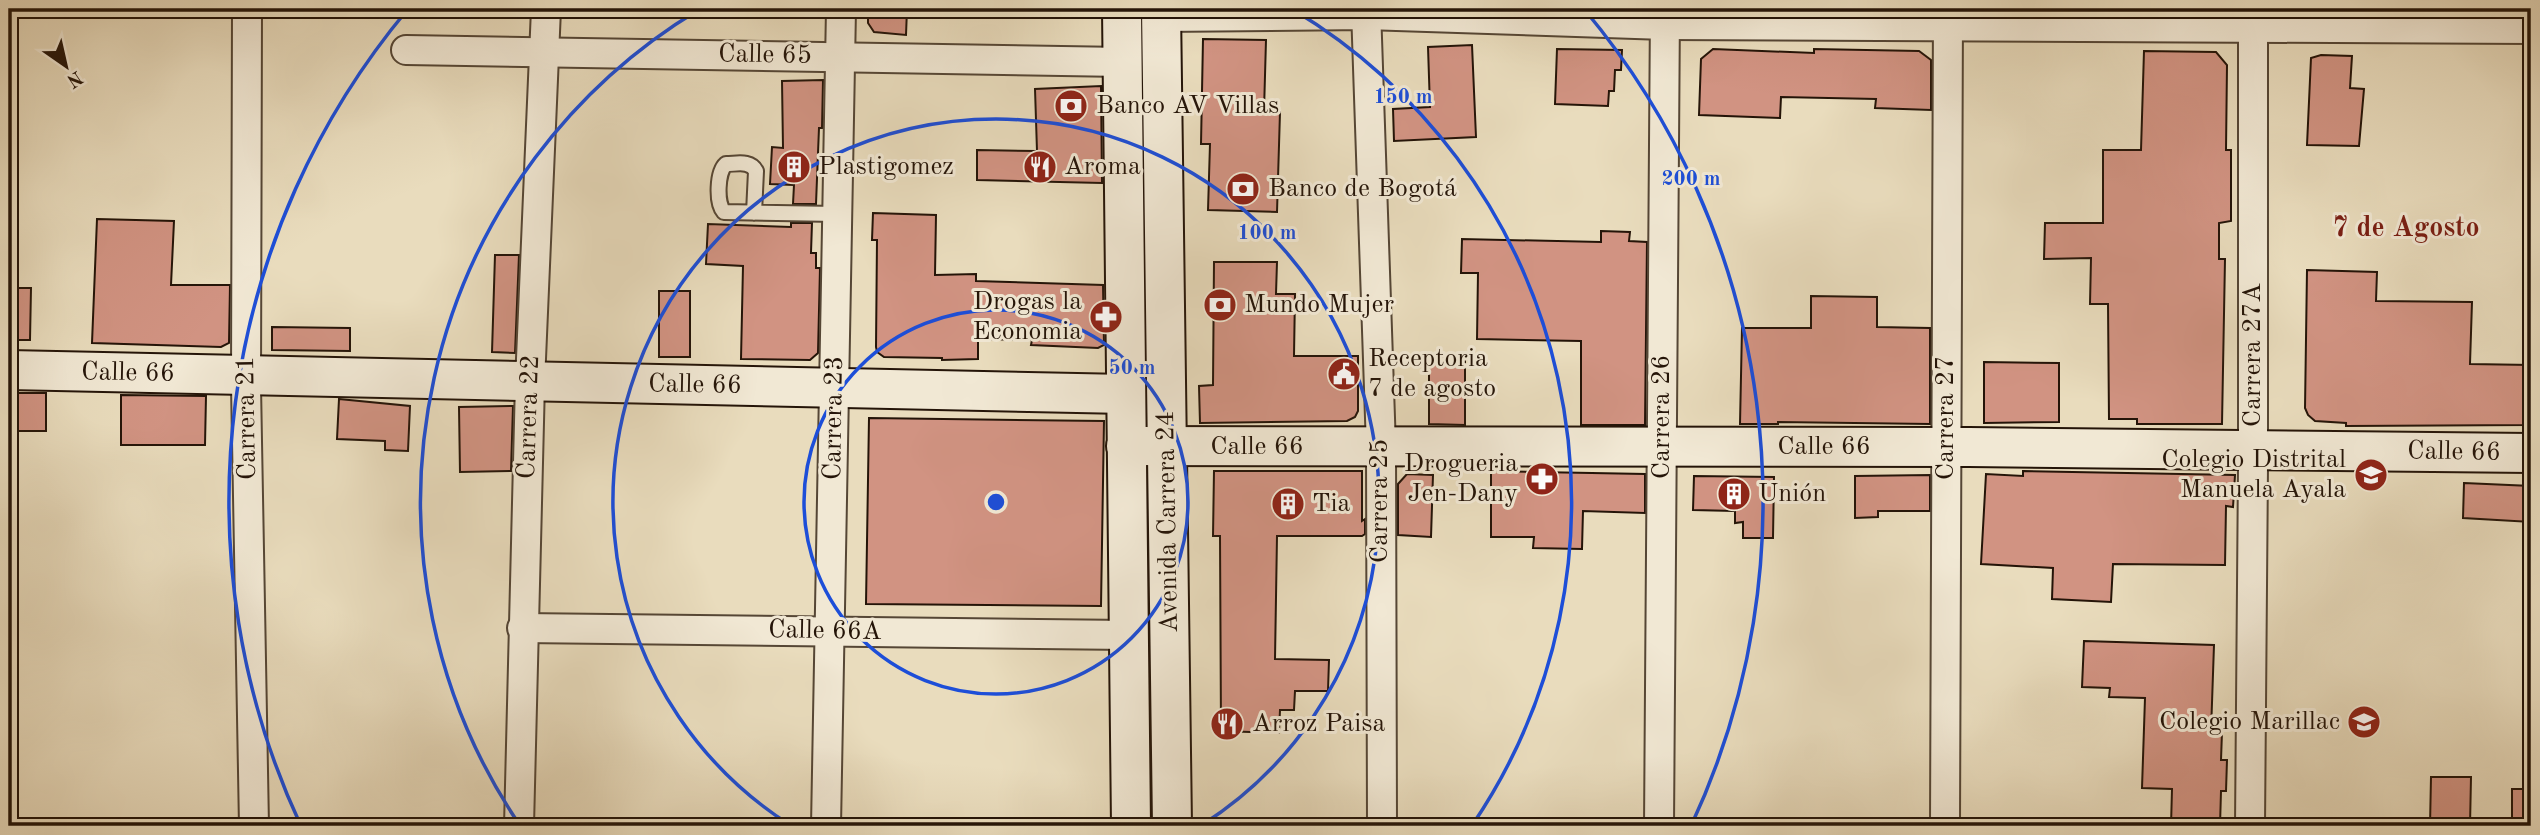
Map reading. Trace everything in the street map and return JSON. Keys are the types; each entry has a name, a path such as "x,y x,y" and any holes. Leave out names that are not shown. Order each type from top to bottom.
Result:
{"main road":[{"name":"Avenida Carrera 24","path":"1122,9 1131,826"},
{"name":"Avenida Carrera 24","path":"1161,13 1172,826"},
{"name":"Calle 66","path":"9,370 1126,394"},
{"path":"1126,394 1167,447"},
{"name":"Calle 66","path":"1126,446 1946,447 2531,453"}],"street":[{"name":"Carrera 21","path":"247,9 246,375 254,826"},
{"name":"Carrera 22","path":"519,826 530,382 547,9"},
{"name":"Carrera 23","path":"826,826 841,9"},
{"name":"Carrera 25","path":"1366,12 1381,447 1382,826"},
{"path":"1161,13 2253,18 2531,29"},
{"name":"Carrera 26","path":"1659,826 1665,17"},
{"name":"Carrera 27","path":"1945,826 1948,17"},
{"name":"Carrera 27A","path":"2250,826 2253,18"},
{"name":"Calle 65","path":"406,50 1124,62"},
{"name":"Calle 66A","path":"522,628 1129,635"}],"lane":[{"path":"754,213 837,214"}],"building":[{"path":"868,9 907,9 906,35 874,32 868,23"},
{"path":"1203,39 1266,40 1264,111 1280,112 1277,212 1208,210 1210,144 1201,144"},
{"path":"1472,45 1476,137 1394,141 1393,109 1430,107 1428,47"},
{"path":"1557,49 1622,50 1621,70 1615,70 1614,91 1609,91 1608,106 1555,104"},
{"path":"1713,49 1814,53 1814,49 1919,51 1931,60 1931,110 1875,108 1876,99 1781,97 1780,118 1699,115 1701,59"},
{"path":"2144,51 2216,52 2227,65 2226,150 2231,150 2231,221 2219,223 2219,259 2225,259 2222,424 2137,424 2137,419 2109,419 2108,304 2090,304 2091,258 2044,259 2045,223 2103,223 2103,150 2141,150"},
{"path":"2321,55 2352,56 2350,88 2364,89 2359,146 2307,145 2311,58"},
{"path":"823,80 816,204 793,204 794,185 770,184 772,147 783,148 782,81"},
{"path":"1101,86 1102,183 977,180 977,150 1037,151 1035,89"},
{"path":"873,213 936,215 935,275 976,274 976,281 1103,285 1104,345 1098,348 1031,345 1032,340 978,339 978,359 884,357 877,352 876,347 877,240 872,240"},
{"path":"97,219 174,221 171,285 230,285 229,343 221,347 92,343"},
{"path":"791,223 812,223 811,253 816,253 816,268 820,268 818,353 810,360 741,359 743,266 706,264 708,224 791,227"},
{"path":"1601,231 1630,232 1629,241 1647,242 1645,425 1581,425 1581,341 1477,339 1478,273 1461,273 1462,239 1601,242"},
{"path":"495,255 519,255 515,353 492,352"},
{"path":"1214,262 1277,262 1276,294 1295,294 1294,356 1358,356 1358,411 1355,417 1347,421 1200,423 1199,386 1213,385"},
{"path":"2307,270 2377,272 2376,301 2472,302 2470,364 2531,365 2531,425 2346,426 2346,423 2315,421 2305,408"},
{"path":"9,288 31,288 30,340 9,340"},
{"path":"659,291 690,291 690,357 659,357"},
{"path":"1811,296 1877,297 1877,327 1930,328 1930,424 1740,424 1742,328 1811,328"},
{"path":"272,327 350,328 350,351 272,350"},
{"path":"1429,357 1465,357 1465,425 1429,424"},
{"path":"1984,362 2059,363 2059,422 1984,423"},
{"path":"9,393 46,393 46,431 16,431 16,418 9,418"},
{"path":"121,395 206,396 205,445 121,445"},
{"path":"339,399 410,406 408,451 385,450 385,441 337,439"},
{"path":"513,406 511,471 460,472 459,407"},
{"path":"869,418 1104,421 1101,606 866,604"},
{"path":"1214,471 1362,471 1362,521 1365,519 1365,534 1277,536 1275,659 1329,660 1328,691 1295,691 1294,710 1280,710 1279,733 1221,731 1220,536 1213,536"},
{"path":"1491,471 1645,474 1645,513 1583,511 1582,549 1533,548 1534,537 1491,537"},
{"path":"2023,471 2235,475 2233,507 2226,506 2225,565 2113,564 2111,602 2052,599 2053,568 1981,564 1986,474 2023,476"},
{"path":"1407,474 1433,475 1431,537 1398,535 1398,484"},
{"path":"1930,475 1930,511 1878,511 1878,517 1855,518 1855,476"},
{"name":"Unión","path":"1694,476 1774,477 1773,538 1743,538 1743,522 1735,523 1735,511 1693,510"},
{"path":"2464,483 2531,486 2531,522 2463,518"},
{"path":"2084,641 2214,645 2211,732 2222,732 2221,760 2227,760 2226,791 2221,791 2220,826 2171,826 2172,789 2142,788 2145,698 2109,697 2110,688 2082,687"},
{"path":"2431,777 2471,777 2470,826 2430,826"},
{"path":"2512,789 2531,789 2531,826 2512,826"}],"place":[{"name":"Banco AV Villas","path":"1071,106"},
{"name":"Plastigomez","path":"794,167"},
{"name":"Aroma","path":"1040,167"},
{"name":"Banco de Bogotá","path":"1243,189"},
{"name":"Mundo Mujer","path":"1220,305"},
{"name":"Drogas la Economia","path":"1106,317"},
{"name":"Receptoria 7 de agosto","path":"1344,374"},
{"name":"Colegio Distrital Manuela Ayala","path":"2371,475"},
{"name":"Drogueria Jen-Dany","path":"1542,479"},
{"name":"Unión","path":"1734,494"},
{"name":"Tia","path":"1288,504"},
{"name":"Colegio Marillac","path":"2364,722"},
{"name":"Arroz Paisa","path":"1227,724"}],"district":[{"name":"7 de Agosto","path":"2406,229"}]}
